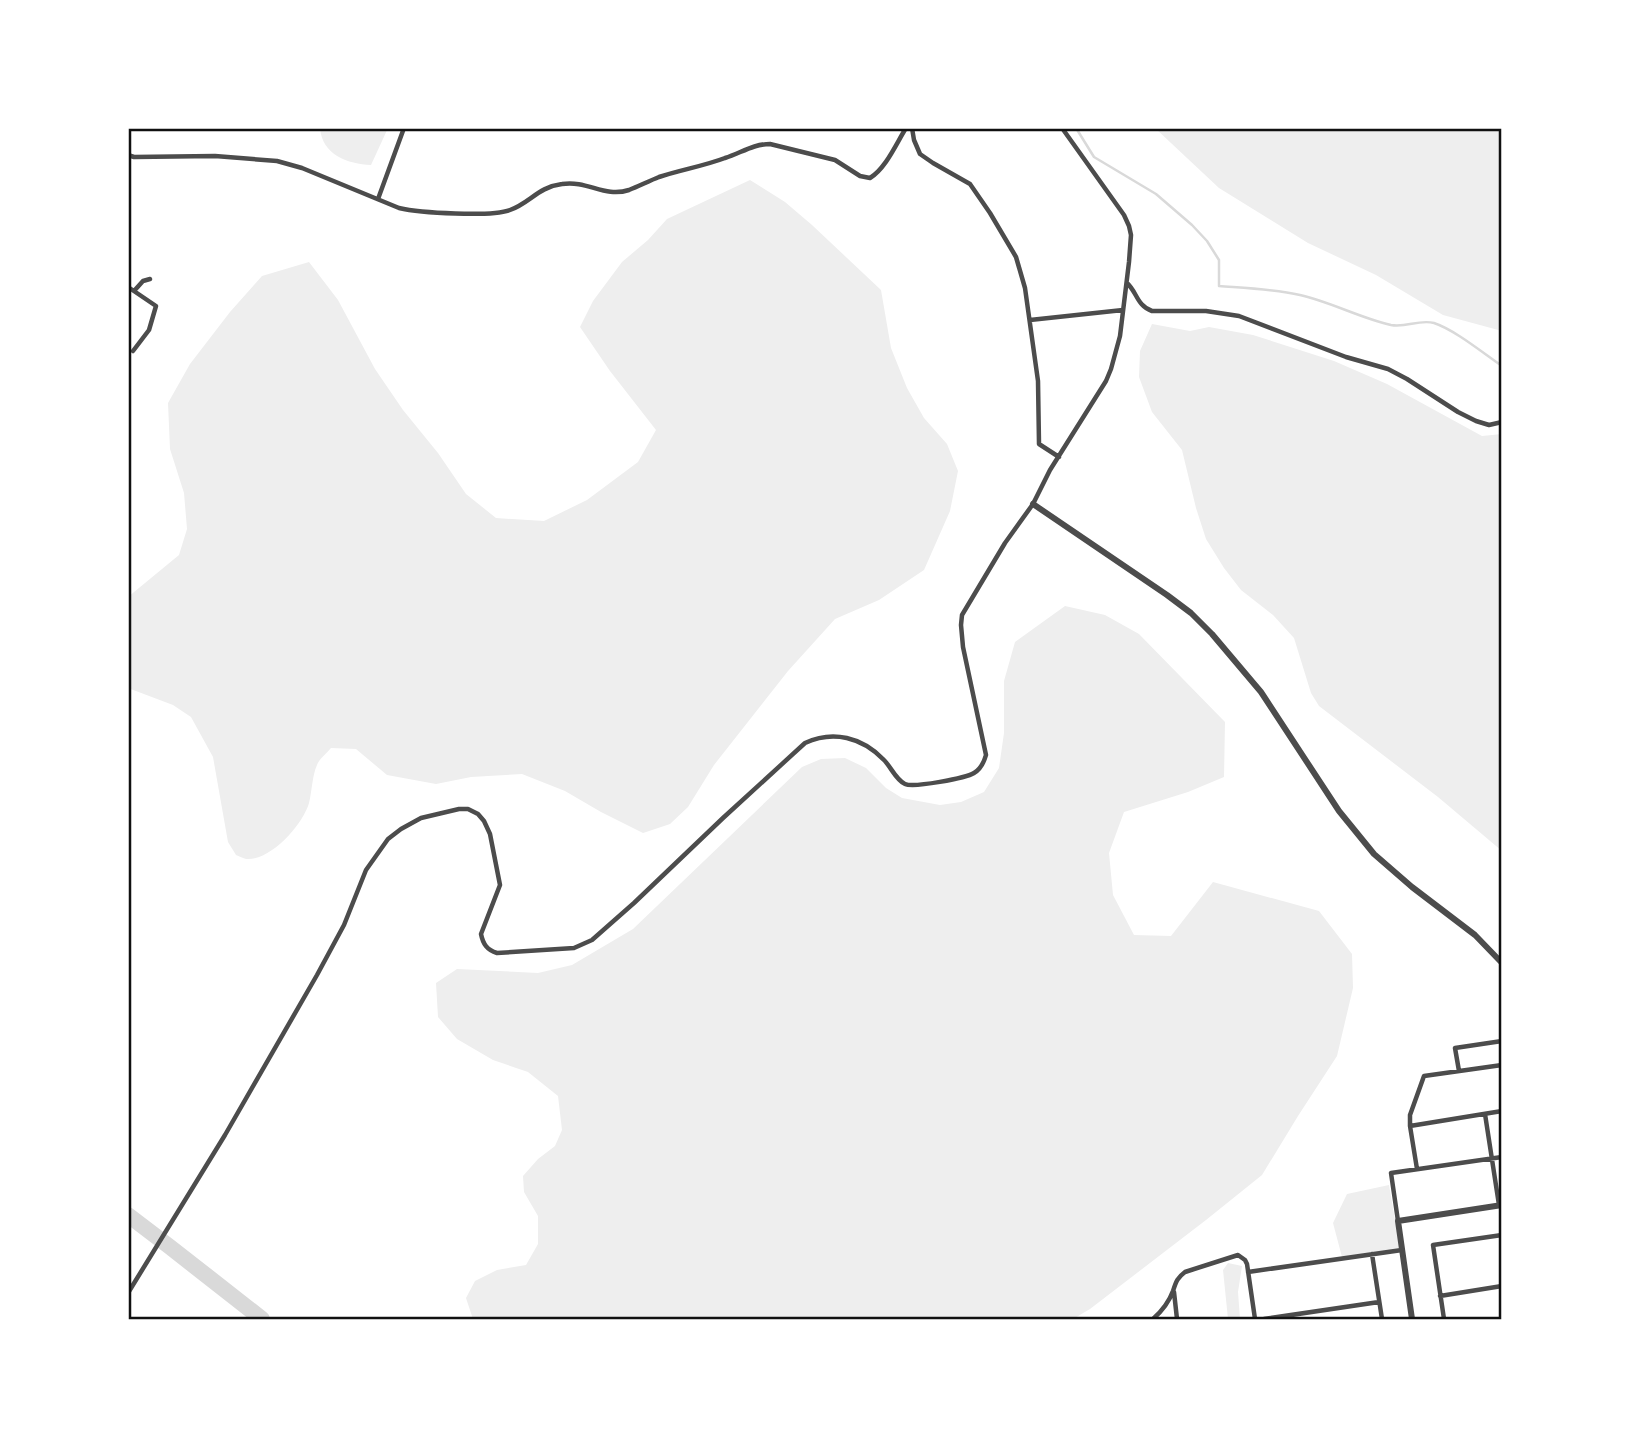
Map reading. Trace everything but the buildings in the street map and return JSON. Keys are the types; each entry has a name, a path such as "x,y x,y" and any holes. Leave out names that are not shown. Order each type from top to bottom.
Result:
{"street":[{"path":"378,200 404,128"},
{"path":"128,155 215,156 277,161 413,211 491,213 508,211 542,189 561,184 579,183 614,193 621,192 660,177 727,158 761,144 835,160 860,176 870,178 875,176 884,164 906,128"},
{"path":"912,128 920,153 970,184 1016,257 1025,288 1038,381 1039,444 1059,457"},
{"path":"128,1293 225,1135 317,975 344,925 366,870 387,839 412,822 459,809 468,809 478,814 490,834 500,885 482,928 482,941 486,947 497,953 553,951 574,948 592,940 794,752 816,738 843,736 858,741 884,760 900,780 910,786 974,774 984,762 984,736 963,647 962,615 1033,503 1111,369 1120,336 1130,245 1129,226 1062,128"},
{"path":"134,291 143,281 150,279"},
{"path":"1126,282 1138,301 1152,311 1206,311 1239,316 1346,357 1388,369 1476,421 1489,425 1502,422"},
{"path":"128,287 156,306 149,330 133,351"},
{"path":"1029,320 1123,310"},
{"path":"1033,503 1191,613 1268,701 1339,811 1374,854 1475,935 1502,963"},
{"path":"1459,1071 1455,1048 1502,1041"},
{"path":"1417,1169 1410,1115 1424,1076 1502,1065"},
{"path":"1410,1126 1502,1111"},
{"path":"1398,1221 1500,1205 1485,1114"},
{"path":"1412,1319 1391,1173 1502,1157"},
{"path":"1444,1319 1433,1245 1502,1235"},
{"path":"1248,1272 1402,1250"},
{"path":"1372,1254 1382,1319"},
{"path":"1153,1319 1163,1310 1177,1278 1185,1272 1238,1255 1245,1260 1255,1319"},
{"path":"1440,1296 1502,1286"},
{"path":"1174,1290 1177,1319"},
{"path":"1264,1319 1379,1302"}],"shaded area":[{"path":"320,128 388,128 371,165 345,160 331,151"},
{"path":"1155,128 1502,128 1502,331 1443,315 1376,275 1308,243 1219,188"},
{"path":"750,180 785,202 881,290 891,348 907,388 924,418 947,444 958,471 950,511 924,570 879,600 835,619 788,671 714,765 688,807 670,824 643,833 565,791 522,774 471,777 436,784 387,775 356,749 331,748 318,763 306,812 285,840 256,858 246,859 236,855 228,842 213,757 191,717 173,705 128,688 128,597 179,555 187,529 184,493 170,449 168,403 190,364 262,276 309,262 338,300 375,369 466,494 496,518 544,521 587,500 638,462 656,430 580,327 593,301 622,262 667,219"},
{"path":"1152,324 1190,331 1209,327 1253,335 1334,361 1387,384 1482,436 1502,434 1502,851 1438,797 1319,706 1311,693 1294,638 1273,615 1241,590 1224,568 1206,539 1182,450 1152,412 1139,377 1140,351"},
{"path":"1065,606 1105,615 1139,634 1225,722 1224,777 1188,792 1124,812 1109,853 1113,895 1134,935 1171,936 1213,882 1319,911 1352,954 1353,988 1337,1056 1262,1175 1090,1309 1073,1319 473,1319 466,1298 475,1281 497,1270 526,1265 538,1244 538,1216 524,1192 523,1176 538,1159 555,1146 562,1130 558,1096 528,1072 493,1060 457,1039 438,1017 436,983 457,969 538,973 572,965 633,929 802,767 821,759 845,758 866,768 886,788 902,798 940,805 961,802 984,792 999,768 1004,733 1004,681 1015,642"},
{"path":"1389,1185 1400,1249 1342,1257 1333,1223 1347,1194"},
{"path":"1228,1263 1242,1266 1238,1292 1240,1319 1228,1319 1223,1270"}],"waterway":[{"path":"1076,128 1094,157 1156,194 1207,241 1219,260 1219,286 1300,295 1391,325 1434,323 1460,336 1502,366"},
{"path":"128,1215 262,1319"}]}
